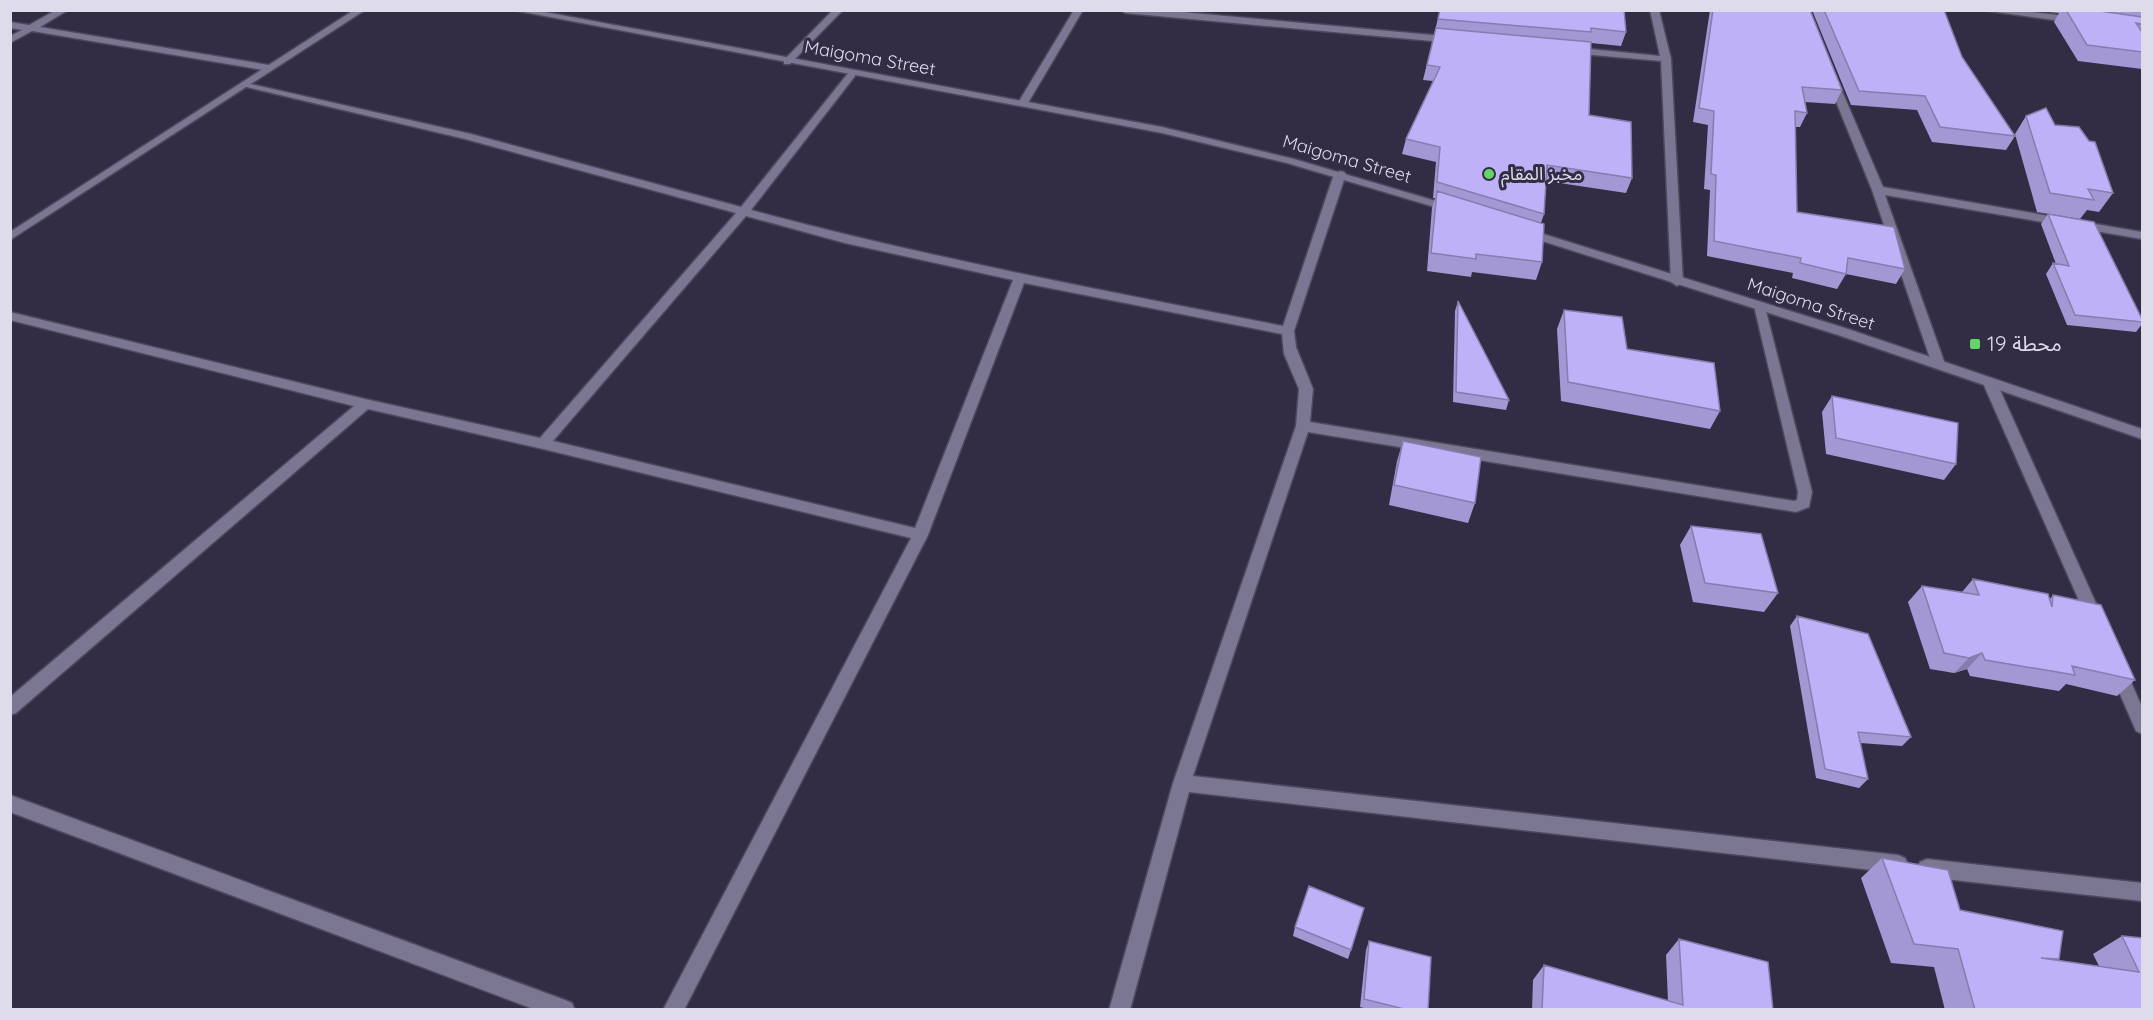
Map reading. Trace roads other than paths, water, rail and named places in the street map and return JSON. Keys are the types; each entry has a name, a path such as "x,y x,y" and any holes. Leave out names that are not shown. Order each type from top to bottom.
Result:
{"street":[{"path":"10,40 64,10"},
{"path":"10,237 362,10"},
{"name":"Maigoma Street","path":"517,10 852,74 1023,103 1216,142 1340,174 1468,214"},
{"path":"787,62 839,10"},
{"path":"1023,103 1079,10"},
{"path":"1125,10 1466,41"},
{"path":"1654,10 1666,59 1677,282"},
{"path":"1986,10 2090,22"},
{"path":"10,25 269,68"},
{"path":"1560,49 1666,59"},
{"path":"1825,63 1878,190 1938,364"},
{"path":"543,444 743,212 852,74"},
{"path":"246,84 467,136 845,239 1020,278 1288,331"},
{"path":"1119,1010 1182,783 1303,426 1306,387 1301,373 1288,352 1288,331 1340,174"},
{"path":"1878,190 2142,236"},
{"name":"Maigoma Street","path":"1512,228 1938,364 2142,434"},
{"path":"673,1010 920,534 1020,278"},
{"path":"1303,426 1797,507 1804,503 1804,492 1760,306"},
{"path":"10,316 365,404 920,534"},
{"path":"1989,381 2104,639"},
{"path":"10,708 365,404"},
{"path":"2114,661 2142,726"},
{"path":"1182,783 2142,892"},
{"path":"10,803 565,1010"}],"place":[{"name":"مخبز المقام","path":"1489,174"},
{"name":"محطة 19","path":"1975,344"}]}
